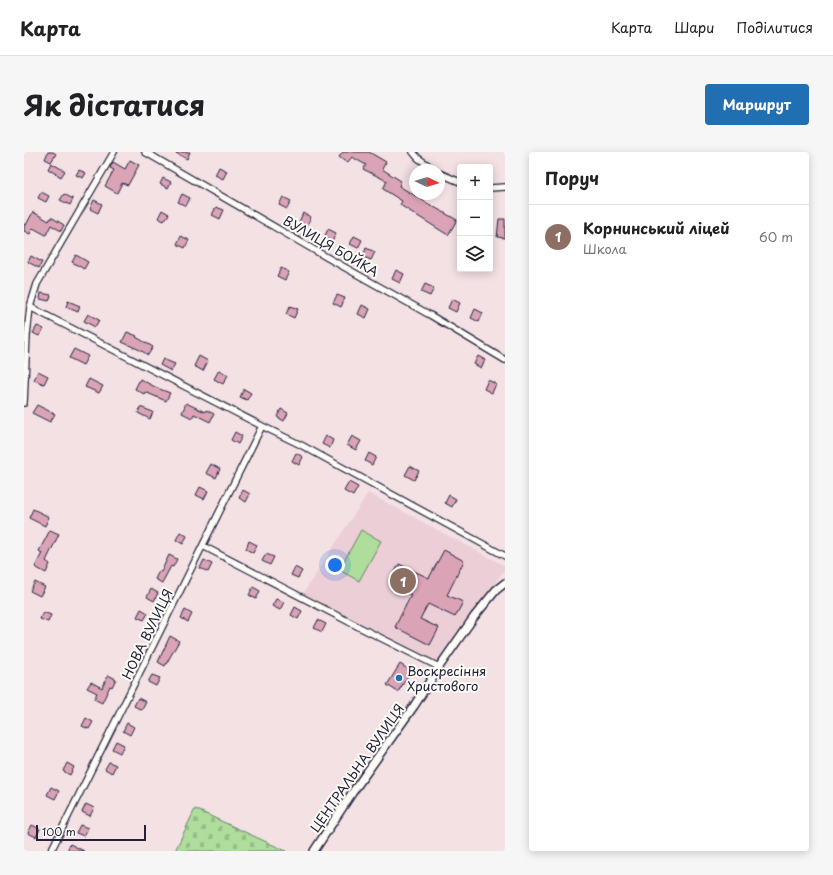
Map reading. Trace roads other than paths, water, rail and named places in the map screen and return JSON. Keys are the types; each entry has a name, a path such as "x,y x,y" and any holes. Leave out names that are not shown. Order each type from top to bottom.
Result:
{"street":[{"path":"24,402 27,335 26,320 37,284 114,152"},
{"name":"ВУЛИЦЯ БОЙКА","path":"145,152 430,315 505,360"},
{"path":"412,152 426,164"},
{"path":"445,175 457,181"},
{"path":"493,188 505,187"},
{"path":"30,307 301,445 505,556"},
{"name":"НОВА ВУЛИЦЯ","path":"51,851 262,426"},
{"path":"203,546 439,667"},
{"name":"ЦЕНТРАЛЬНА ВУЛИЦЯ","path":"314,851 352,793 414,706 474,617 496,590 505,583"}],"place":[{"name":"Корнинський ліцей","path":"403,581"},
{"name":"Воскресіння Христового","path":"399,678"}]}
